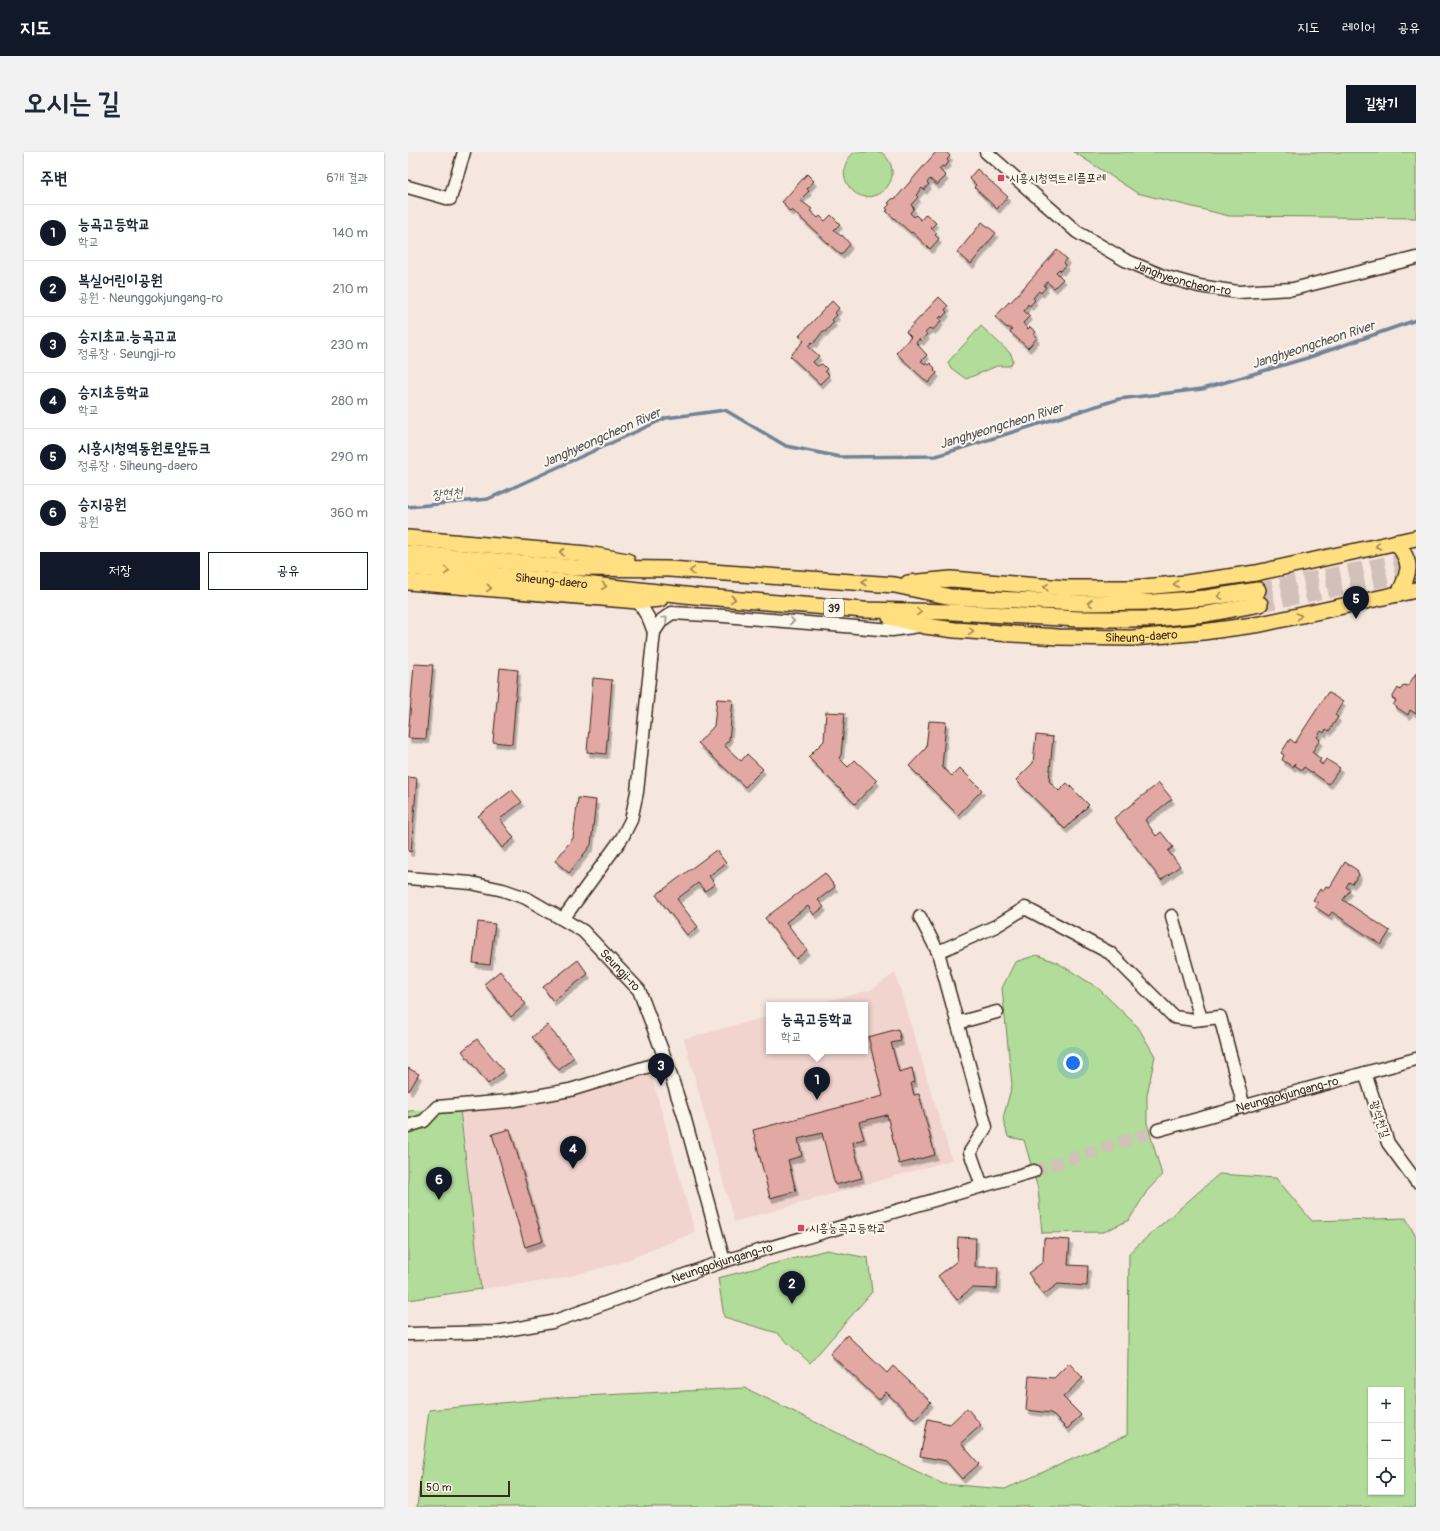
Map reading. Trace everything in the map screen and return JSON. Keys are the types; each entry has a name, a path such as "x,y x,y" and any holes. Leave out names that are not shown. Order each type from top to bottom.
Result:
{"main road":[{"name":"Siheung-daero","path":"408,538 587,554 669,569"},
{"name":"Siheung-daero","path":"408,554 577,568 669,569 895,584 951,579 1065,588 1134,588 1186,583 1256,573 1416,538"},
{"path":"1396,542 1406,554 1409,568 1399,594"},
{"name":"Siheung-daero","path":"408,567 694,596 864,610 953,612 1079,619 1154,618 1207,614 1260,604"},
{"name":"Siheung-daero","path":"408,582 638,601 694,596"},
{"name":"Siheung-daero","path":"895,584 951,597 1080,603 1154,602 1206,598 1258,590"},
{"name":"Siheung-daero","path":"864,610 925,626 955,630 1058,637 1132,638 1203,632 1261,624 1416,590"}],"street":[{"path":"408,187 450,199 464,152"},
{"name":"Janghyeoncheon-ro","path":"986,152 1077,232 1125,260 1162,276 1199,286 1238,292 1293,289 1416,258"},
{"path":"638,601 654,632"},
{"path":"563,919 622,838 631,820 637,792 654,632 662,620 672,613 892,630 925,626"},
{"name":"Seungji-ro","path":"408,878 471,883 503,890 526,898 583,931 639,990 666,1061 684,1116 724,1261"},
{"path":"938,952 996,926 1025,908 1110,953 1174,1017 1194,1020 1220,1017 1244,1107"},
{"path":"1172,916 1201,1019"},
{"path":"920,917 938,952 986,1126 970,1152 982,1186"},
{"path":"957,1022 997,1012"},
{"name":"Neunggokjungang-ro","path":"1158,1130 1416,1059"},
{"path":"408,1126 424,1121 436,1107 509,1101 570,1090 666,1061"},
{"name":"광석천길","path":"1364,1073 1388,1143 1416,1181"},
{"name":"Neunggokjungang-ro","path":"408,1334 496,1332 552,1322 724,1261 1034,1171"}],"shaded area":[{"path":"895,973 952,1160 734,1222 684,1039 766,1017 766,1054 868,1054 868,1002 825,1002 871,990"},
{"path":"649,1066 695,1232 620,1263 555,1280 481,1289 461,1105 509,1101"}],"green space":[{"path":"855,152 881,152 886,157 892,169 892,176 889,184 882,192 870,197 861,196 854,192 848,185 845,177 845,168 848,160"},
{"path":"1074,152 1416,152 1416,218 1229,216 1137,193"},
{"path":"981,326 1011,354 1013,361 1010,366 997,366 966,379 951,368 948,362"},
{"path":"1037,955 1058,963 1098,988 1138,1027 1155,1056 1147,1095 1147,1123 1162,1175 1147,1191 1129,1220 1104,1232 1042,1233 1038,1189 1024,1140 1008,1137 1003,1118 1012,1085 1002,988 1015,962"},
{"path":"460,1109 481,1289 408,1300 408,1111"},
{"path":"1219,1174 1276,1178 1312,1221 1406,1218 1416,1237 1416,1507 417,1507 429,1410 563,1397 745,1388 943,1484 1005,1489 1127,1435 1129,1253"},
{"path":"827,1250 868,1258 872,1292 810,1363 777,1333 724,1317 718,1278"}],"building":[{"path":"936,152 946,152 950,156 947,160 949,162 944,167 942,166 939,169 946,176 937,185 930,179 927,183 929,184 924,190 922,188 916,195 918,197 911,205 914,208 910,213 914,217 916,215 921,220 926,214 936,223 931,228 937,233 935,235 939,239 930,249 886,211 888,210 886,208 890,204 888,203 892,199 896,198"},
{"path":"977,169 1008,197 997,209 974,187 976,185 969,178"},
{"path":"807,174 814,181 807,189 809,191 800,200 812,209 810,211 818,218 820,216 825,221 831,215 840,224 834,230 841,236 842,235 850,244 841,255 792,210 790,212 782,202"},
{"path":"982,222 996,233 971,264 957,253"},
{"path":"1057,250 1067,259 1064,263 1066,265 1061,271 1059,269 1056,272 1063,279 1054,288 1047,282 1044,286 1046,287 1041,293 1039,291 1033,298 1035,300 1030,306 1028,304 1024,311 1030,316 1023,323 1028,329 1030,327 1036,332 1034,335 1037,338 1028,348 1010,332 1012,330 1008,327 1007,328 995,317 1009,302 1010,303"},
{"path":"939,297 948,306 945,310 947,312 942,318 941,316 939,318 941,321 933,330 930,328 925,333 927,334 921,341 919,339 916,343 927,355 921,361 928,365 930,363 935,368 934,370 937,373 928,383 896,353 911,337 906,332"},
{"path":"832,301 839,308 835,313 837,315 832,320 834,322 825,332 823,331 814,343 812,342 808,346 819,356 813,362 817,366 822,364 827,369 825,371 829,375 820,384 790,356 804,341 799,336"},
{"path":"414,664 433,665 426,739 408,738"},
{"path":"500,668 518,670 512,744 493,742"},
{"path":"1416,673 1416,714 1410,710 1408,715 1393,705 1396,701 1392,698 1398,688 1400,690 1404,685 1408,686"},
{"path":"593,678 612,680 606,754 587,752"},
{"path":"1328,692 1343,702 1335,715 1338,717 1329,731 1326,729 1324,733 1321,731 1317,737 1320,740 1312,752 1321,759 1319,762 1322,765 1326,759 1340,768 1329,784 1304,767 1302,770 1294,765 1293,767 1282,760 1284,755 1281,753 1290,739 1295,743"},
{"path":"717,699 733,700 729,740 724,745 741,761 747,754 763,769 745,787 698,743 714,726"},
{"path":"826,712 845,713 841,755 839,758 848,767 855,760 877,781 855,804 808,757 824,741"},
{"path":"929,721 946,722 942,767 952,776 960,768 982,790 958,815 909,766 926,748"},
{"path":"1036,735 1053,737 1049,781 1059,791 1067,783 1089,805 1065,829 1016,780 1033,763"},
{"path":"408,777 417,778 411,852 408,851"},
{"path":"1159,783 1172,799 1145,820 1156,836 1161,832 1173,847 1168,851 1180,866 1161,880 1114,818"},
{"path":"512,790 522,802 500,819 514,838 502,848 478,816"},
{"path":"578,798 596,800 591,845 569,873 555,861 573,838"},
{"path":"716,850 726,863 709,876 715,884 705,891 698,883 677,899 698,927 687,935 656,895"},
{"path":"1345,862 1357,870 1359,875 1352,884 1349,882 1346,887 1350,890 1343,900 1390,931 1381,945 1332,912 1329,916 1315,907 1318,903 1313,900 1320,889 1322,892 1326,886 1330,887"},
{"path":"825,873 835,887 818,900 824,907 814,915 808,906 786,922 807,950 796,959 765,918"},
{"path":"478,922 495,924 490,965 473,963"},
{"path":"578,960 588,974 553,1001 543,987"},
{"path":"500,971 526,1004 511,1017 484,984"},
{"path":"547,1025 574,1057 559,1070 532,1037"},
{"path":"898,1029 901,1041 891,1043 899,1072 912,1068 915,1082 911,1083 914,1095 919,1094 935,1155 899,1164 887,1115 859,1122 864,1139 853,1142 862,1178 835,1185 822,1133 798,1139 802,1156 788,1160 796,1191 770,1198 753,1130 883,1096 868,1037"},
{"path":"477,1039 504,1071 488,1084 462,1051"},
{"path":"408,1068 419,1074 409,1091 408,1090"},
{"path":"510,1129 543,1241 525,1247 492,1134"},
{"path":"958,1237 976,1238 975,1267 998,1267 997,1289 972,1288 957,1300 938,1276 957,1261"},
{"path":"1044,1238 1070,1240 1068,1265 1088,1266 1087,1286 1058,1284 1043,1295 1028,1273 1043,1262"},
{"path":"847,1335 887,1373 893,1366 931,1402 915,1420 886,1392 879,1400 830,1354"},
{"path":"1069,1363 1083,1378 1063,1397 1081,1415 1067,1429 1051,1413 1026,1410 1029,1376 1054,1378"},
{"path":"967,1408 981,1425 961,1443 979,1464 962,1479 946,1461 920,1456 928,1419 950,1424"}],"waterway":[{"name":"Janghyeongcheon River","path":"408,507 488,499 666,418 725,410 786,446 840,457 936,456 1119,399 1202,389 1307,358 1416,320"}],"tunnel":[{"path":"1258,590 1416,558"},
{"path":"1260,604 1416,573"},
{"path":"1034,1171 1158,1130"}],"place":[{"name":"시흥시청역트리플포레","path":"1001,178"},
{"name":"시흥시청역동원로얄듀크","path":"1356,619"},
{"name":"승지초교.능곡고교","path":"661,1086"},
{"name":"능곡고등학교","path":"817,1100"},
{"name":"승지초등학교","path":"573,1169"},
{"name":"승지공원","path":"439,1200"},
{"name":"시흥능곡고등학교","path":"801,1228"},
{"name":"복실어린이공원","path":"792,1304"}],"water label":[{"name":"장현천","path":"447,493"}]}
